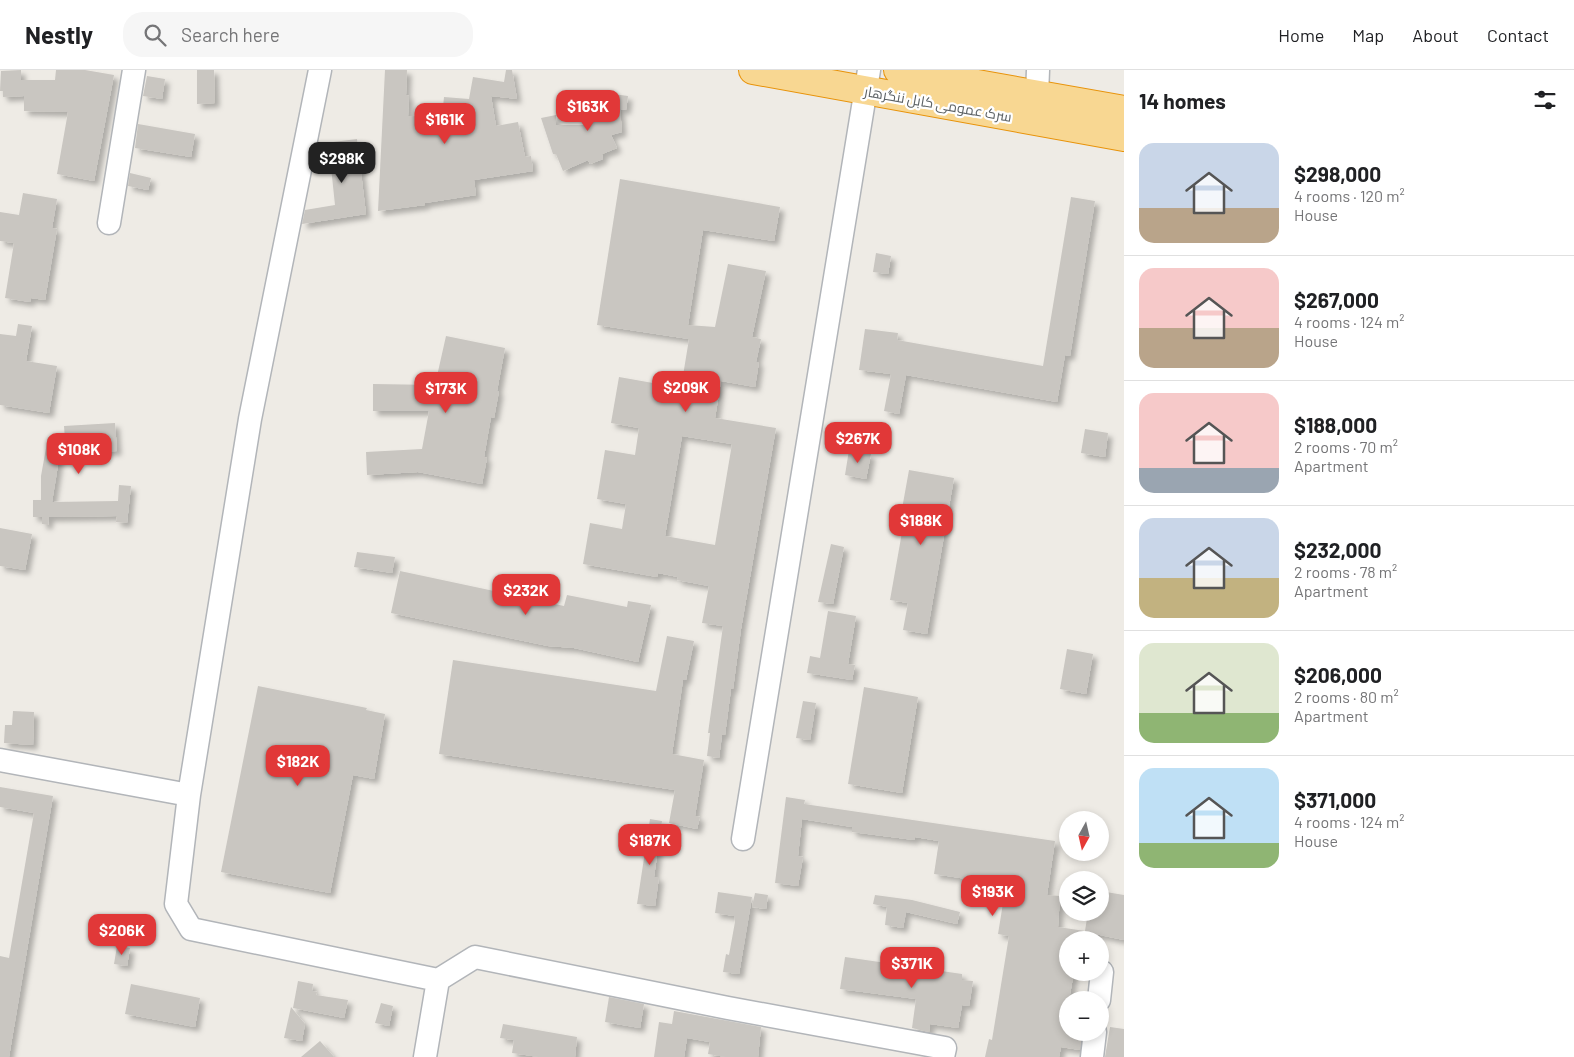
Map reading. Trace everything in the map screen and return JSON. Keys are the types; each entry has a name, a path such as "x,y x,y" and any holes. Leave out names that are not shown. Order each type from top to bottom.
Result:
{"highway":[{"name":"سرک عمومی کابل ننگرهار","path":"753,70 868,81 1124,137"},
{"name":"سرک عمومی کابل ننگرهار","path":"898,70 1038,82 1124,110"}],"street":[{"path":"109,223 134,70"},
{"path":"320,70 250,419 190,795 176,904 191,929 438,980 476,957 728,1008 944,1048 943,1057"},
{"path":"743,839 868,81"},
{"path":"0,760 190,795"},
{"path":"425,1057 438,980"},
{"path":"1092,1057 1094,1041"}],"building":[{"path":"21,70 21,80 55,80 56,70 85,70 114,75 94,181 57,174 68,112 24,111 24,96 3,97 3,91 0,91 1,71"},
{"path":"197,70 214,70 215,103 197,104"},
{"path":"385,70 407,70 406,95 409,96 408,116 442,117 444,97 469,99 473,77 504,82 506,70 512,70 517,99 491,96 496,126 518,122 525,157 531,156 533,171 474,180 476,195 425,203 425,205 378,211"},
{"path":"147,76 165,79 162,99 143,96"},
{"path":"592,91 628,96 626,110 620,109 622,132 611,135 617,148 602,154 603,159 590,164 588,160 563,171 556,154 553,154 541,118 556,115 556,125 584,125 584,117 588,116 589,109 595,108 589,108"},
{"path":"138,124 195,134 191,157 135,148"},
{"path":"357,139 366,214 302,224 305,210 335,205 331,167 328,168 325,143"},
{"path":"130,173 151,178 148,190 128,186"},
{"path":"620,179 780,207 774,241 703,230 688,325 715,327 728,264 766,271 752,337 761,339 756,362 759,362 755,387 721,381 715,418 776,428 741,629 733,689 731,689 725,735 722,735 719,758 707,756 710,733 708,733 723,626 702,623 709,586 677,580 678,577 658,573 657,577 583,564 590,523 622,529 626,504 597,499 605,450 635,455 639,428 611,423 619,377 681,388 689,339 597,325","holes":["682,436 732,444 715,545 665,536"]},
{"path":"23,193 57,199 52,228 57,229 45,300 31,298 30,302 5,298 14,243 0,241 0,212 19,215"},
{"path":"1071,197 1095,201 1070,356 1065,355 1057,402 906,375 899,414 884,411 891,374 859,370 865,329 898,333 897,340 1043,366"},
{"path":"876,253 891,256 888,274 873,272"},
{"path":"18,324 32,326 26,361 57,366 49,413 0,405 0,334 16,336"},
{"path":"446,336 505,348 494,418 491,417 484,457 487,458 482,484 418,472 367,475 366,452 422,449 429,411 373,411 373,384 435,385"},
{"path":"115,423 117,451 60,453 52,502 118,501 119,485 131,486 127,523 116,522 117,516 49,517 48,525 42,524 42,517 33,517 33,500 41,500 41,476 48,437 65,440 64,426"},
{"path":"852,425 865,428 861,448 848,446"},
{"path":"1085,429 1108,433 1105,457 1081,453"},
{"path":"849,450 871,454 866,479 845,475"},
{"path":"909,470 954,478 927,634 903,630 908,603 890,600 904,521 900,520"},
{"path":"0,528 32,534 25,570 0,566"},
{"path":"831,544 844,547 833,604 818,602"},
{"path":"357,552 395,557 392,573 354,567"},
{"path":"400,571 564,606 567,595 627,607 628,601 651,605 638,662 574,648 548,646 391,613"},
{"path":"828,611 856,616 848,664 855,665 852,680 807,673 810,656 820,658"},
{"path":"667,636 694,641 686,680 683,680 672,754 704,760 695,816 700,817 697,829 669,823 675,790 439,754 453,660 656,691"},
{"path":"1067,649 1093,654 1086,694 1060,689"},
{"path":"258,686 367,708 366,710 385,714 374,779 353,775 330,893 221,872"},
{"path":"864,687 918,697 902,793 848,784"},
{"path":"803,701 816,703 810,740 796,738"},
{"path":"13,711 34,712 33,745 4,743 5,725 12,725"},
{"path":"0,787 53,796 9,1057 0,1057 0,956 9,958 34,813 0,807"},
{"path":"786,797 805,800 804,804 1055,841 1047,895 1059,896 1058,927 1085,931 1059,931 1059,981 1072,981 1071,991 1059,991 1059,1041 1081,1041 1080,1050 1061,1047 1059,1057 985,1057 989,1039 992,1040 1009,936 998,934 1006,885 934,874 939,841 915,837 914,840 852,832 852,827 802,819 798,856 803,857 798,886 775,883"},
{"path":"650,819 662,821 654,877 659,877 655,906 637,904"},
{"path":"718,892 752,897 739,974 723,972 726,954 729,955 735,922 734,916 715,913"},
{"path":"1109,892 1124,895 1124,940 1109,937 1109,931 1085,931 1087,921 1109,921"},
{"path":"755,893 768,895 766,909 752,907"},
{"path":"875,895 912,900 960,912 957,924 906,912 903,928 885,925 887,907 873,904"},
{"path":"117,946 130,948 127,966 114,964"},
{"path":"845,957 962,974 962,980 973,981 969,1006 962,1005 958,1028 930,1024 929,1032 912,1028 916,999 840,989"},
{"path":"298,981 313,984 312,991 317,992 316,995 348,1000 344,1018 293,1008"},
{"path":"131,984 200,998 195,1027 125,1014"},
{"path":"609,997 644,1004 640,1028 605,1022"},
{"path":"381,1003 393,1006 389,1026 375,1023"},
{"path":"291,1007 305,1024 302,1041 284,1038"},
{"path":"674,1011 761,1027 758,1057 726,1057 708,1054 710,1042 687,1038 684,1057 654,1057 659,1022 672,1024"},
{"path":"503,1024 577,1037 575,1057 539,1057 512,1053 514,1040 500,1038"},
{"path":"1110,1027 1124,1029 1124,1057 1105,1057"},
{"path":"320,1041 334,1057 301,1057"}]}
